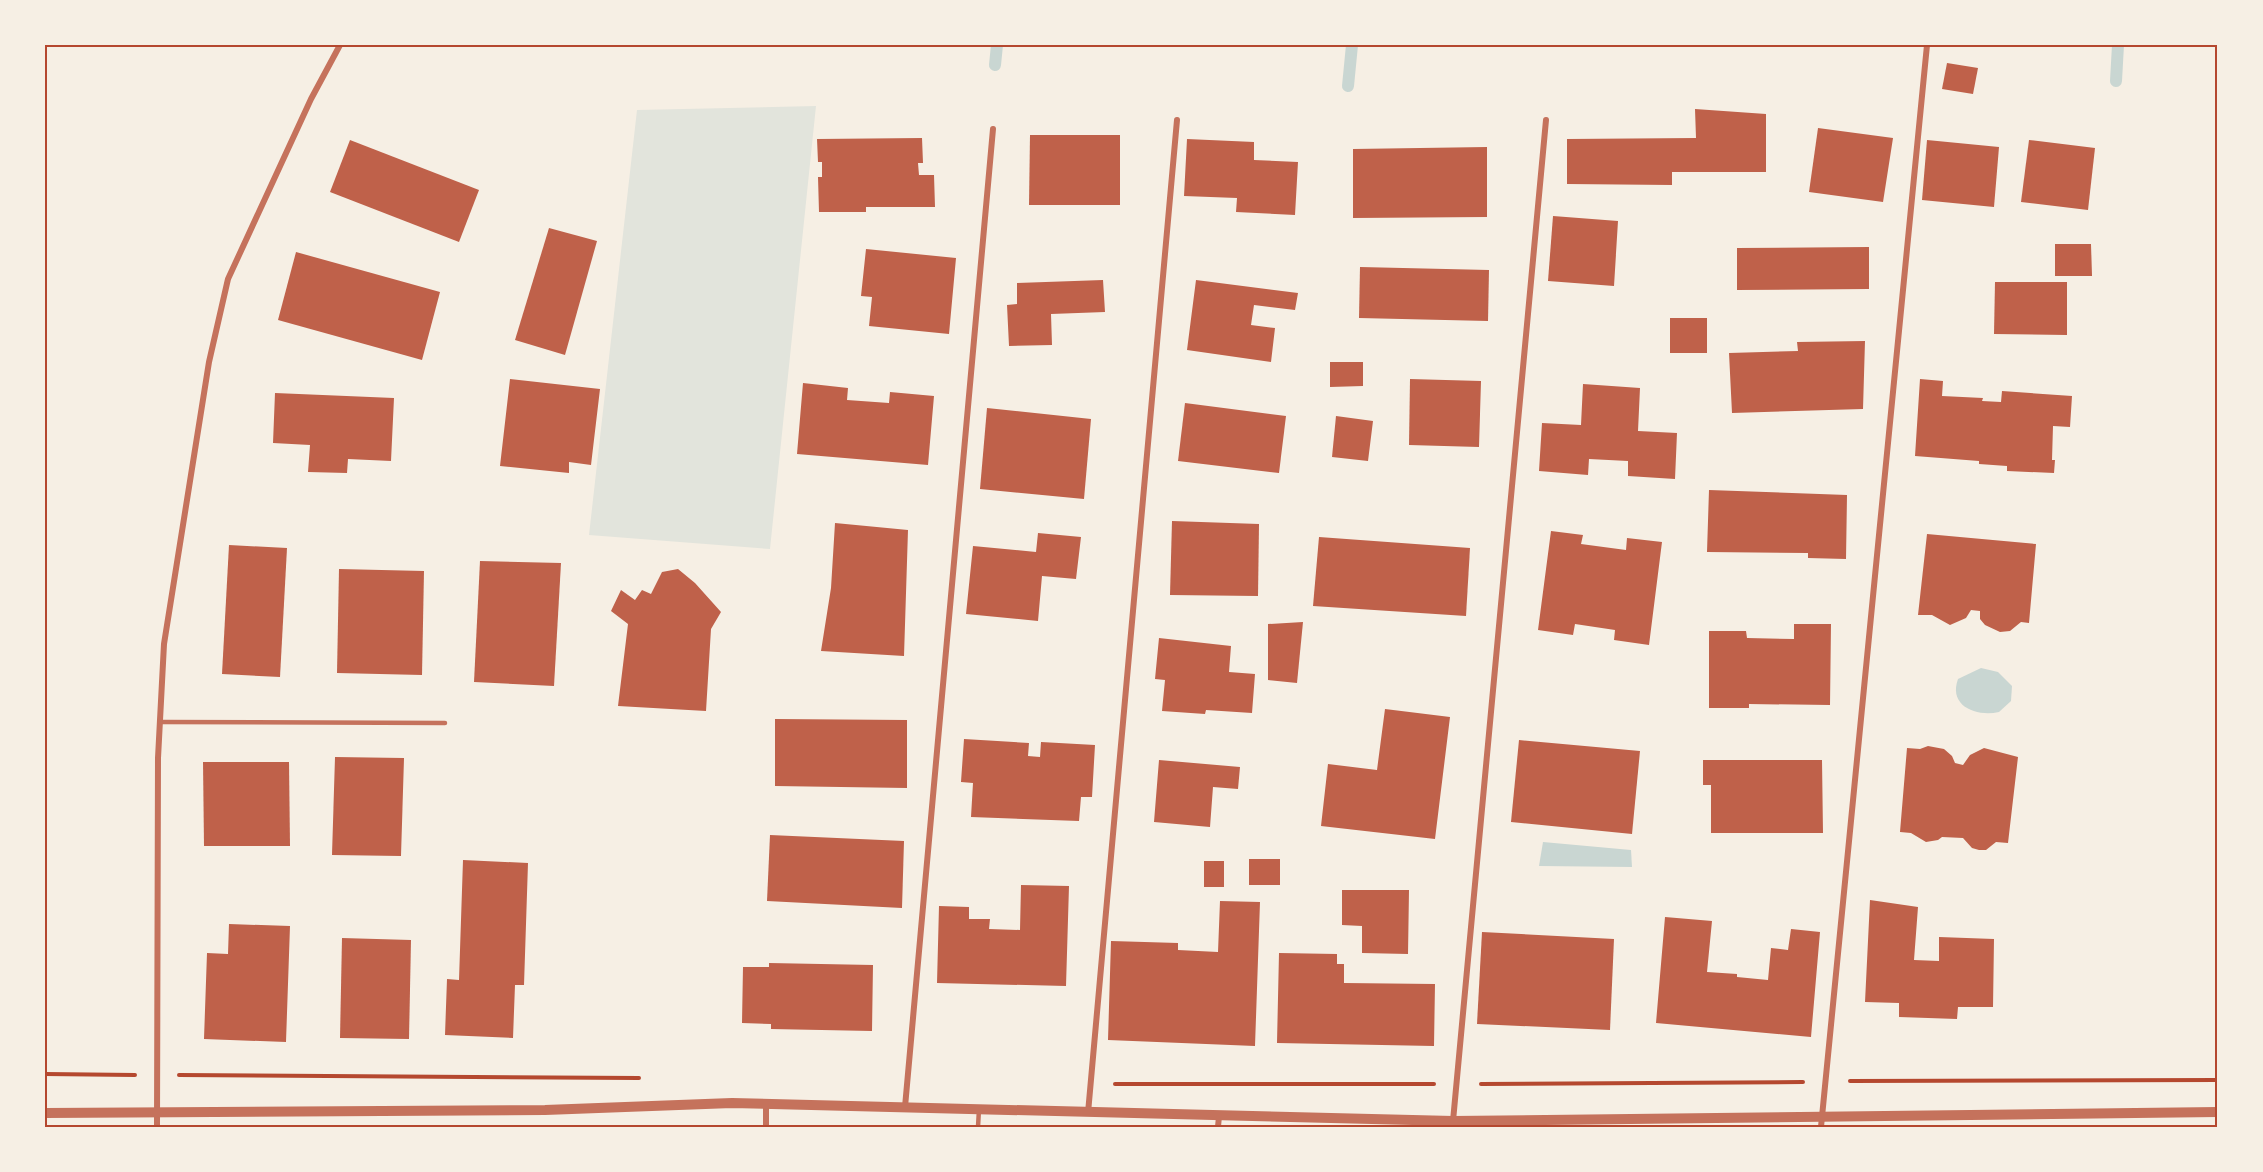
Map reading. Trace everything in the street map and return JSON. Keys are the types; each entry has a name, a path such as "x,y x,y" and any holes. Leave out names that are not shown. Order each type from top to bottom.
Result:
{"street":[{"path":"157,1127 155,1075 158,758 164,644 209,362 228,279 311,99 340,45"},
{"path":"1821,1127 1927,45"},
{"path":"1088,1113 1177,120"},
{"path":"1453,1121 1546,120"},
{"path":"905,1107 993,129"},
{"path":"766,1104 766,1127"},
{"path":"45,1113 545,1110 766,1104 1088,1113 1219,1122 2218,1112"}],"lane":[{"path":"161,722 445,723"},
{"path":"978,1127 979,1109"}],"path":[{"path":"45,1074 644,1078"},
{"path":"1090,1083 1455,1084 2218,1080"}],"shaded area":[{"path":"816,106 770,549 589,535 637,110"},
{"path":"1981,668 1998,672 2012,686 2011,701 1999,712 1973,711 1966,708 1957,696 1958,679"},
{"path":"1543,842 1631,850 1632,867 1539,866"}],"building":[{"path":"1947,63 1978,68 1973,94 1942,89"},
{"path":"1695,109 1766,114 1766,172 1672,172 1672,185 1567,184 1567,139 1696,138"},
{"path":"1818,128 1893,138 1883,202 1809,192"},
{"path":"1030,135 1120,135 1120,205 1029,205"},
{"path":"922,138 923,163 918,163 919,175 934,175 935,207 866,207 866,212 819,212 818,177 822,177 822,162 818,162 817,139"},
{"path":"1187,139 1254,142 1254,160 1298,162 1295,215 1236,212 1237,198 1184,196"},
{"path":"350,140 479,190 459,242 330,192"},
{"path":"1927,140 1999,147 1994,207 1922,200"},
{"path":"2029,140 2095,148 2088,210 2021,202"},
{"path":"1487,147 1487,217 1353,218 1353,149"},
{"path":"1553,216 1618,221 1614,286 1548,281"},
{"path":"549,228 597,241 565,355 515,340"},
{"path":"2055,244 2091,244 2092,276 2055,276"},
{"path":"1869,247 1869,289 1737,290 1737,248"},
{"path":"866,249 956,258 949,334 869,326 872,297 861,296"},
{"path":"296,252 440,292 422,360 278,320"},
{"path":"1360,267 1489,270 1488,321 1359,318"},
{"path":"1103,280 1105,312 1051,314 1052,345 1009,346 1007,305 1017,304 1017,283"},
{"path":"1196,280 1298,293 1295,310 1254,305 1251,325 1275,328 1271,362 1187,350"},
{"path":"1995,282 2067,282 2067,335 1994,334"},
{"path":"1670,318 1707,318 1707,353 1670,353"},
{"path":"1865,341 1863,409 1732,413 1729,353 1798,351 1797,342"},
{"path":"1330,362 1363,362 1363,386 1330,387"},
{"path":"510,379 600,389 591,465 569,462 569,473 500,466"},
{"path":"1410,379 1481,381 1479,447 1409,445"},
{"path":"1920,379 1943,381 1942,396 1983,398 1982,401 2001,402 2002,391 2072,396 2070,427 2053,426 2054,473 2007,471 2007,466 1979,464 1979,461 1915,456"},
{"path":"803,383 848,388 847,400 889,403 890,392 934,396 928,465 797,454"},
{"path":"1583,384 1640,388 1638,431 1677,433 1675,479 1628,476 1628,461 1589,459 1588,475 1539,471 1542,423 1581,425"},
{"path":"275,393 394,398 391,461 348,459 347,473 308,472 310,445 273,443"},
{"path":"1185,403 1286,416 1279,473 1178,461"},
{"path":"987,408 1091,419 1084,499 980,489"},
{"path":"1336,416 1373,421 1368,461 1332,457"},
{"path":"1709,490 1847,495 1846,559 1808,558 1808,553 1707,552"},
{"path":"1172,521 1259,524 1258,596 1170,595"},
{"path":"835,523 908,530 904,656 821,651 831,588"},
{"path":"1551,531 1583,535 1581,544 1626,550 1627,538 1662,542 1649,645 1614,640 1615,630 1575,624 1573,635 1538,630"},
{"path":"1038,533 1081,537 1076,579 1042,576 1038,621 966,614 973,546 1036,552"},
{"path":"1927,534 2036,544 2029,623 2021,622 2010,631 2000,632 1985,625 1980,619 1980,611 1971,610 1966,618 1950,625 1932,615 1918,615"},
{"path":"1319,537 1470,548 1466,616 1313,606"},
{"path":"229,545 287,548 280,677 222,674"},
{"path":"480,561 561,563 554,686 474,682"},
{"path":"339,569 424,571 422,675 337,673"},
{"path":"678,569 695,583 721,612 711,629 706,711 618,706 628,624 611,611 621,590 635,600 642,590 651,594 662,572"},
{"path":"1303,622 1297,683 1268,680 1268,624"},
{"path":"1794,624 1831,624 1830,705 1749,704 1749,708 1709,708 1709,631 1746,631 1747,638 1794,639"},
{"path":"1159,638 1231,646 1229,672 1255,674 1252,713 1206,710 1205,714 1162,711 1165,680 1155,679"},
{"path":"1385,709 1450,717 1435,839 1321,826 1328,764 1377,770"},
{"path":"775,719 907,720 907,788 775,786"},
{"path":"964,739 1029,743 1028,756 1040,757 1041,742 1095,745 1092,797 1081,797 1079,821 971,817 973,783 961,782"},
{"path":"1519,740 1640,751 1632,834 1511,822"},
{"path":"1928,746 1944,749 1952,756 1955,763 1963,765 1970,755 1984,748 2018,757 2008,843 1996,842 1986,850 1979,850 1972,848 1963,838 1942,837 1926,842 1911,833 1900,832 1907,748 1920,749"},
{"path":"335,757 404,758 401,856 332,855"},
{"path":"1159,760 1240,767 1238,789 1213,787 1210,827 1154,822"},
{"path":"1703,760 1822,760 1823,833 1711,833 1711,785 1703,785"},
{"path":"203,762 289,762 290,846 204,846"},
{"path":"770,835 904,841 902,908 767,901"},
{"path":"1249,859 1280,859 1280,885 1249,885"},
{"path":"463,860 528,863 524,985 515,985 513,1038 445,1035 447,979 459,980"},
{"path":"1204,861 1224,861 1224,887 1204,887"},
{"path":"1021,885 1069,886 1066,986 937,983 939,906 969,907 969,919 990,919 989,929 1020,930"},
{"path":"1342,890 1409,890 1408,954 1362,953 1362,926 1342,925"},
{"path":"1870,900 1918,907 1914,960 1939,961 1939,937 1994,939 1993,1007 1958,1007 1957,1019 1899,1017 1899,1003 1865,1002"},
{"path":"1220,901 1260,902 1255,1046 1108,1040 1111,941 1178,943 1178,950 1218,952"},
{"path":"1665,917 1712,921 1707,972 1737,974 1737,977 1768,980 1771,948 1788,950 1791,929 1820,932 1811,1037 1656,1023"},
{"path":"229,924 290,926 286,1042 204,1039 207,953 228,954"},
{"path":"1482,932 1614,939 1610,1030 1477,1024"},
{"path":"342,938 411,940 409,1039 340,1038"},
{"path":"1279,953 1337,954 1337,964 1344,964 1344,983 1435,984 1434,1046 1277,1043"},
{"path":"769,963 873,965 872,1031 771,1029 771,1024 742,1023 743,967 769,967"}],"waterway":[{"path":"995,65 997,45"},
{"path":"1348,86 1352,45"},
{"path":"2116,81 2118,45"}]}
